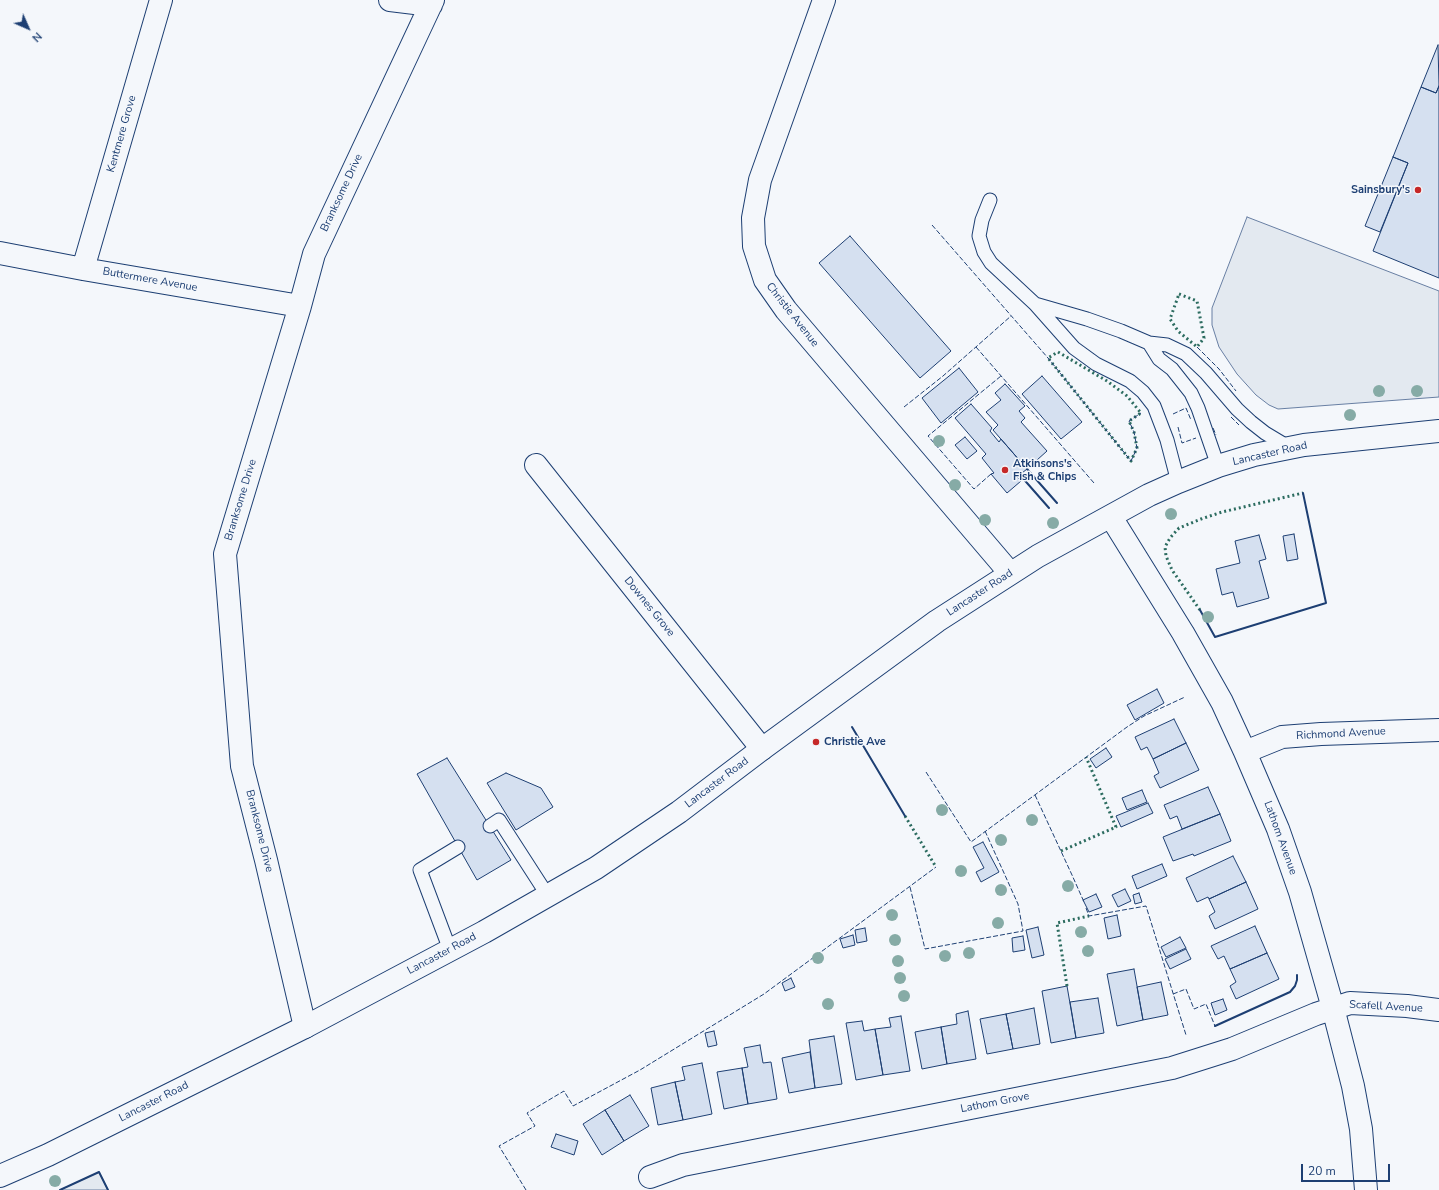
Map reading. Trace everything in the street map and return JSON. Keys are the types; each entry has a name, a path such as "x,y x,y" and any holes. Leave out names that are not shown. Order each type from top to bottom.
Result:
{"street":[{"name":"Kentmere Grove","path":"83,269 161,0"},
{"path":"390,0 432,2"},
{"name":"Christie Avenue","path":"824,0 760,180 753,218 754,246 762,273 765,280 786,310 1010,573"},
{"name":"Branksome Drive","path":"305,1027 266,860 242,766 225,554 300,306 314,254 432,2"},
{"name":"Buttermere Avenue","path":"0,253 83,269 300,306"},
{"name":"Lancaster Road","path":"0,1176 48,1155 305,1027 450,950 596,868 679,812 762,749 937,621 1056,545 1111,517 1149,495 1218,466 1290,448 1304,445 1439,431"},
{"name":"Downes Grove","path":"536,465 762,749"},
{"name":"Lathom Avenue","path":"1111,517 1183,633 1222,702 1278,829 1300,892 1333,1008 1353,1086 1361,1129 1366,1190"},
{"name":"Richmond Avenue","path":"1245,752 1282,737 1321,734 1439,730"},
{"name":"Scafell Avenue","path":"1333,1008 1350,1003 1407,1006 1439,1010"},
{"name":"Lathom Grove","path":"650,1177 683,1165 1172,1068 1232,1049 1333,1008"}],"lane":[{"path":"990,200 982,220 979,236 984,252 991,263 1035,304 1074,348 1096,364 1130,381 1143,392 1154,406 1167,440 1178,482"},
{"path":"1035,304 1121,331 1149,343 1167,345 1186,354 1206,373 1237,409 1251,422 1265,433 1290,448"},
{"path":"1149,343 1159,359 1172,369 1191,393 1198,408 1218,466"},
{"path":"490,826 499,820 548,896"},
{"path":"450,950 420,870 458,847"}],"shaded area":[{"path":"1247,217 1439,291 1439,397 1278,409 1269,405 1256,395 1237,374 1219,347 1212,325 1212,308"},
{"path":"99,1172 108,1190 60,1190"}],"building":[{"path":"1438,45 1439,86 1436,93 1421,87"},
{"name":"Sainsbury's","path":"1439,86 1439,278 1373,251 1408,163 1393,157 1421,87 1436,93"},
{"path":"1393,157 1408,163 1380,232 1365,226"},
{"path":"850,236 951,351 920,378 819,263"},
{"path":"959,368 978,392 941,423 922,398"},
{"path":"1042,376 1082,422 1061,439 1022,394"},
{"path":"1005,384 1025,406 1019,411 1025,418 1021,422 1047,451 1027,469 993,430 998,425 986,412 1001,400 995,393"},
{"path":"971,404 992,428 990,431 999,442 1001,439 1027,469 1017,477 1021,481 1007,493 991,474 994,473 982,458 986,454 955,418"},
{"path":"965,437 977,451 967,459 955,445"},
{"path":"1294,534 1298,559 1287,561 1283,536"},
{"path":"1259,535 1266,559 1259,561 1269,598 1237,607 1233,592 1222,595 1216,569 1240,563 1235,541"},
{"path":"1157,689 1164,703 1135,720 1127,705"},
{"path":"1174,719 1186,743 1153,759 1147,747 1141,750 1135,737"},
{"path":"1186,743 1199,770 1160,788 1154,776 1159,773 1153,759"},
{"path":"1106,748 1112,757 1096,768 1090,759"},
{"path":"447,758 511,860 477,880 417,774"},
{"path":"506,773 541,788 553,807 516,830 487,783"},
{"path":"1208,787 1220,814 1182,829 1177,816 1170,819 1164,805"},
{"path":"1142,790 1147,802 1127,810 1122,798"},
{"path":"1148,803 1153,813 1121,827 1116,816"},
{"path":"1220,814 1231,841 1194,856 1193,854 1173,861 1163,837"},
{"path":"983,842 999,872 981,882 976,872 984,868 973,847"},
{"path":"1233,856 1246,882 1209,899 1208,897 1197,902 1186,878"},
{"path":"1162,864 1167,876 1137,889 1132,876"},
{"path":"1246,882 1258,909 1215,929 1209,916 1215,912 1209,899"},
{"path":"1125,889 1131,901 1118,907 1112,895"},
{"path":"1139,893 1142,902 1135,904 1133,895"},
{"path":"1096,894 1102,907 1089,912 1083,900"},
{"path":"1117,915 1121,936 1108,939 1104,918"},
{"path":"1255,926 1267,953 1230,969 1224,956 1218,959 1211,946"},
{"path":"1038,927 1044,955 1032,958 1026,930"},
{"path":"865,928 867,941 857,943 855,930"},
{"path":"853,935 855,945 843,948 840,939"},
{"path":"1023,936 1025,950 1013,952 1012,938"},
{"path":"1180,937 1186,948 1166,957 1161,947"},
{"path":"1186,949 1191,959 1170,969 1165,959"},
{"path":"1267,953 1279,979 1236,999 1230,986 1236,982 1230,969"},
{"path":"1134,969 1143,1020 1117,1026 1107,974"},
{"path":"791,978 795,987 785,991 782,983"},
{"path":"1161,982 1168,1015 1143,1020 1137,987"},
{"path":"1067,986 1076,1038 1051,1043 1042,991"},
{"path":"1098,998 1104,1033 1076,1038 1070,1002"},
{"path":"1223,999 1227,1010 1215,1015 1211,1003"},
{"path":"1034,1008 1040,1044 1013,1049 1006,1014"},
{"path":"968,1011 976,1059 947,1064 941,1027 957,1024 956,1014"},
{"path":"1006,1014 1013,1049 987,1054 980,1019"},
{"path":"901,1016 910,1071 883,1075 875,1029 891,1027 889,1018"},
{"path":"862,1021 864,1031 875,1029 883,1075 856,1080 846,1023"},
{"path":"941,1027 947,1064 922,1069 915,1032"},
{"path":"714,1031 717,1045 708,1047 705,1033"},
{"path":"834,1036 842,1084 815,1088 809,1040"},
{"path":"760,1045 763,1063 771,1062 777,1099 748,1104 742,1068 748,1067 744,1048"},
{"path":"810,1052 815,1088 789,1093 782,1058"},
{"path":"702,1063 712,1114 683,1120 675,1082 685,1080 682,1067"},
{"path":"742,1068 748,1104 724,1109 717,1072"},
{"path":"675,1082 683,1120 658,1125 651,1088"},
{"path":"630,1095 649,1126 624,1141 605,1110"},
{"path":"605,1110 624,1141 602,1155 583,1124"},
{"path":"556,1134 578,1141 574,1155 551,1147"}],"hedge":[{"path":"1179,294 1197,301 1204,338 1197,347 1178,331 1170,319 1179,294"},
{"path":"1058,352 1107,381 1127,396 1141,413 1129,421 1134,432 1137,448 1131,461 1048,358 1058,352"},
{"path":"1200,610 1172,570 1166,556 1165,547 1170,538 1179,528 1201,519 1222,512 1303,493"},
{"path":"1061,851 1116,827 1086,757"},
{"path":"905,816 936,867"},
{"path":"1067,986 1057,923 1089,916"}],"fence":[{"path":"932,225 1048,358 1131,461 1137,448 1134,432 1129,421 1141,413"},
{"path":"904,407 943,376 1011,316"},
{"path":"976,347 1094,483"},
{"path":"1197,347 1219,369 1236,391"},
{"path":"991,474 974,489 928,436 1001,376"},
{"path":"1173,414 1186,408 1191,420"},
{"path":"1231,417 1239,425"},
{"path":"1178,427 1182,443 1196,438"},
{"path":"1213,428 1216,435"},
{"path":"926,772 971,842 1127,727 1144,716 1185,697"},
{"path":"1035,795 1084,902"},
{"path":"910,887 925,949 1023,931 1018,904 985,831"},
{"path":"526,1190 499,1146 535,1126 527,1113 564,1091 573,1106 640,1070 764,994 936,867"},
{"path":"1086,908 1089,916 1146,906 1186,1035"},
{"path":"1173,994 1186,989 1194,1009 1206,1004 1215,1026"}],"wall":[{"path":"1027,469 1057,503"},
{"path":"1020,475 1049,508"},
{"path":"1200,610 1215,637 1326,603 1303,493"},
{"path":"852,727 905,816"},
{"path":"1215,1026 1290,992 1295,986 1297,975"},
{"path":"60,1190 99,1172 108,1190"}],"place":[{"name":"Sainsbury's","path":"1418,190"},
{"name":"Atkinsons's Fish & Chips","path":"1005,470"},
{"name":"Christie Ave","path":"816,742"}]}
